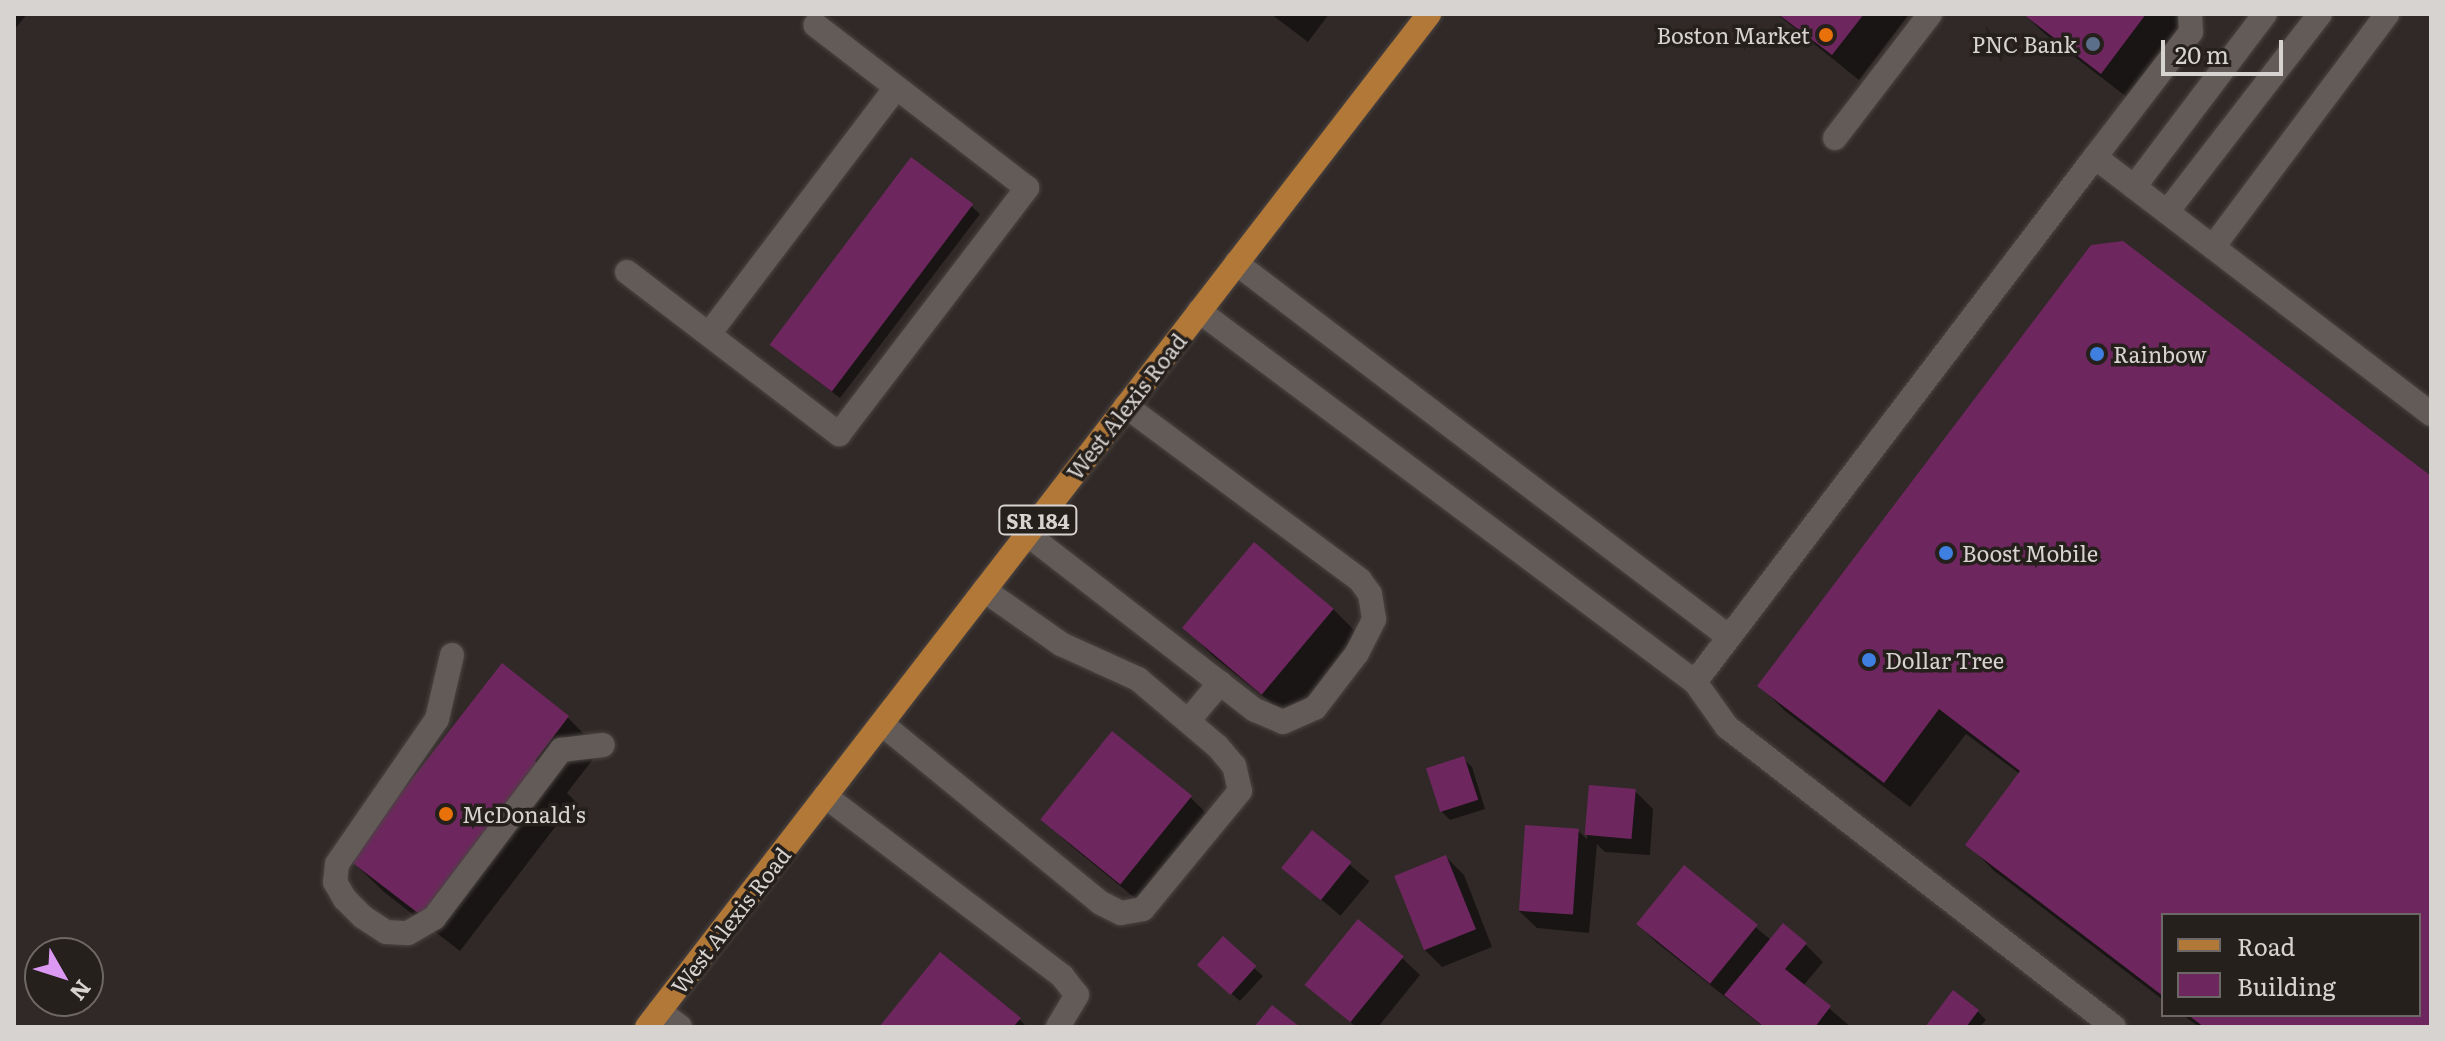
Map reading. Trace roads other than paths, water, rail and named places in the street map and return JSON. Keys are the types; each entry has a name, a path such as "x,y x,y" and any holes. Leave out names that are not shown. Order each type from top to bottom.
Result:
{"main road":[{"name":"West Alexis Road","path":"653,1019 1429,14"}],"street":[{"path":"1835,138 1930,14"},
{"path":"1695,682 2191,32 2190,14"},
{"path":"2134,187 2265,14"},
{"path":"2167,212 2320,14"},
{"path":"2213,247 2387,14"},
{"path":"627,272 839,434 1027,188 815,25"},
{"path":"709,334 896,88"},
{"path":"2095,157 2431,414"},
{"path":"1236,263 1729,637"},
{"path":"1199,311 1695,682 1727,727 2114,1027"},
{"path":"1027,534 1255,710 1283,722 1315,708 1357,653 1374,619 1370,594 1360,580 1126,406"},
{"path":"882,724 1101,903 1121,913 1143,909 1240,791 1234,766 1188,721 1138,679 1061,644 984,590"},
{"path":"452,655 437,719 337,864 335,882 345,899 363,917 386,932 408,933 434,918 561,750 603,745"},
{"path":"1188,721 1220,683"},
{"path":"825,796 1062,976 1077,995 1058,1027"},
{"path":"653,1019 680,1027"}],"place":[{"name":"Boston Market","path":"1826,35"},
{"name":"PNC Bank","path":"2093,44"},
{"name":"Rainbow","path":"2097,354"},
{"name":"Boost Mobile","path":"1946,553"},
{"name":"Dollar Tree","path":"1869,660"},
{"name":"McDonald's","path":"446,814"}]}
